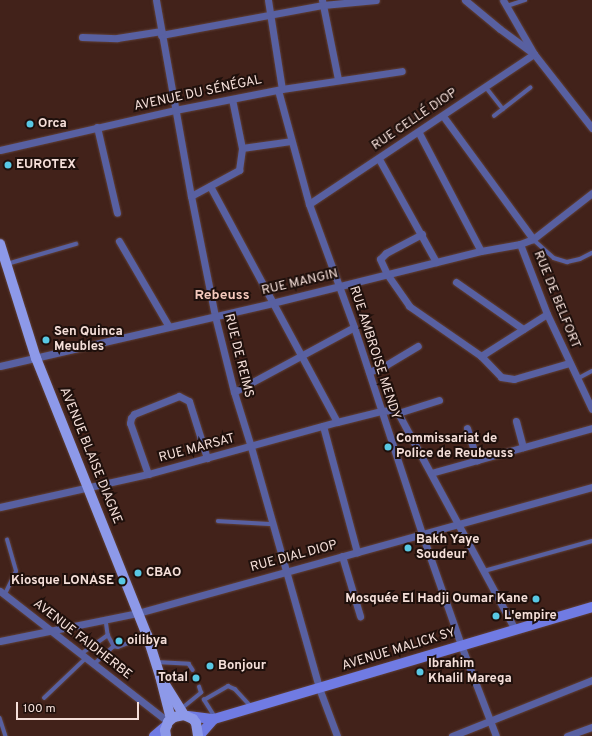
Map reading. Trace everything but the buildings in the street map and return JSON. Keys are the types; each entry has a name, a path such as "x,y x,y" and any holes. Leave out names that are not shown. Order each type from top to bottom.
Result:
{"main road":[{"name":"AVENUE BLAISE DIAGNE","path":"0,246 36,358 147,635 160,676 168,722 166,736"},
{"name":"AVENUE MALICK SY","path":"184,714 214,719 592,607"},
{"name":"AVENUE BLAISE DIAGNE","path":"160,676 184,714 196,723 199,736"},
{"path":"154,736 168,722 184,714"},
{"path":"199,736 214,719"}],"street":[{"name":"RUE DE REIMS","path":"156,0 191,196 215,316 234,392 319,688 337,736"},
{"name":"RUE AMBROISE MENDY","path":"268,0 280,89 291,141 309,204 340,286 422,534 461,645 496,736"},
{"path":"82,37 117,38 161,33 270,15 323,3 376,0"},
{"path":"465,0 500,29 534,54"},
{"path":"323,3 338,79"},
{"path":"504,3 534,54 592,128"},
{"name":"RUE CELLÉ DIOP","path":"309,204 379,159 534,54"},
{"name":"AVENUE DU SÉNÉGAL","path":"0,150 175,110 280,89 338,79 402,71"},
{"path":"191,196 239,170 242,148 232,99"},
{"name":"RUE DE BELFORT","path":"443,116 533,238"},
{"path":"97,127 116,213"},
{"path":"419,132 481,251"},
{"path":"242,148 291,141"},
{"path":"379,159 422,234 436,262"},
{"path":"210,186 336,422"},
{"name":"RUE MANGIN","path":"0,366 272,303 481,251 520,244 533,238 592,193"},
{"path":"422,234 381,256 381,262 387,274 409,306 481,356 496,373 509,379 569,362"},
{"path":"119,241 169,326"},
{"name":"RUE DE BELFORT","path":"520,244 547,314 592,409"},
{"path":"456,282 523,329"},
{"path":"481,356 547,314"},
{"path":"234,392 354,327"},
{"path":"369,372 386,365 418,346"},
{"path":"148,474 130,423 131,418 134,414 179,396 189,401 207,458"},
{"path":"439,400 398,413 515,629"},
{"name":"RUE MARSAT","path":"0,507 148,474 381,411 394,410 398,413"},
{"path":"516,421 523,447"},
{"path":"323,426 357,552"},
{"path":"467,428 477,460"},
{"path":"431,473 592,428"},
{"name":"RUE DIAL DIOP","path":"0,642 138,613 592,487"},
{"path":"342,556 360,616"},
{"name":"AVENUE FAIDHERBE","path":"2,593 168,722"},
{"path":"452,736 592,680"},
{"path":"567,736 592,727"}],"lane":[{"path":"504,3 525,0"},
{"path":"486,87 503,109"},
{"path":"494,116 530,88"},
{"path":"533,238 554,258 567,262 580,259 592,253"},
{"path":"6,264 76,244"},
{"path":"577,379 592,371"},
{"path":"218,521 272,524"},
{"path":"2,593 16,571 7,540"},
{"path":"484,571 592,541"},
{"path":"105,619 108,635 114,646"},
{"path":"44,698 83,656 108,635"},
{"path":"94,664 114,646 118,647 147,635"},
{"path":"156,662 189,664 193,670"},
{"path":"204,700 228,686 235,689 253,708"},
{"path":"199,687 214,719"},
{"path":"184,714 201,693"},
{"path":"0,718 6,736"}],"place":[{"name":"Orca","path":"30,124"},
{"name":"EUROTEX","path":"8,165"},
{"name":"Sen Quinca Meubles","path":"46,340"},
{"name":"Commissariat de Police de Reubeuss","path":"388,447"},
{"name":"Bakh Yaye Soudeur","path":"408,548"},
{"name":"CBAO","path":"138,573"},
{"name":"Kiosque LONASE","path":"122,581"},
{"name":"Mosquée El Hadji Oumar Kane","path":"536,599"},
{"name":"L'empire","path":"496,616"},
{"name":"oilibya","path":"119,641"},
{"name":"Bonjour","path":"210,666"},
{"name":"Ibrahim Khalil Marega","path":"420,672"},
{"name":"Total","path":"196,678"}],"district":[{"name":"Rebeuss","path":"222,296"}]}
